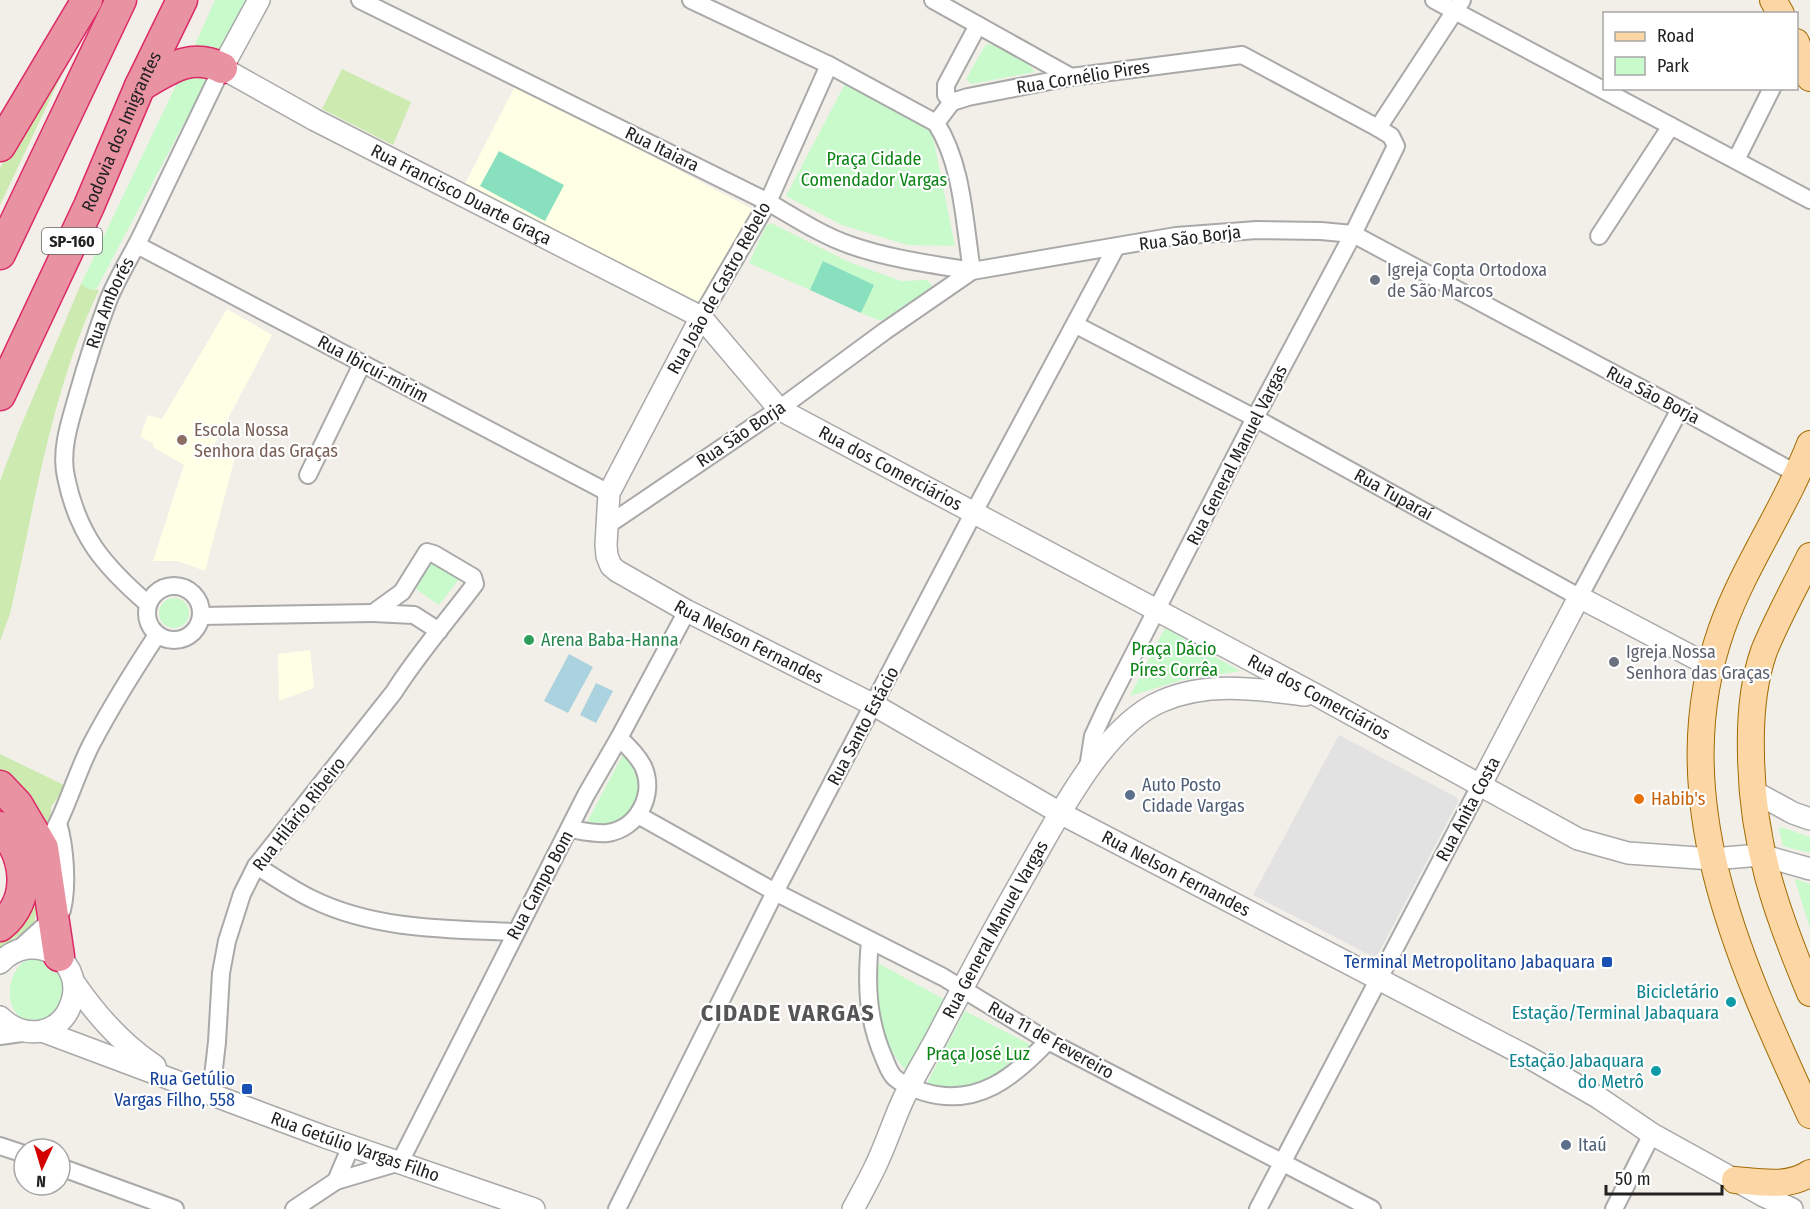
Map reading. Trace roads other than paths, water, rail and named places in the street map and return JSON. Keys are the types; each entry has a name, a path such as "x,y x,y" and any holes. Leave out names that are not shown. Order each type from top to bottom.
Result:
{"highway":[{"path":"0,146 87,0"},
{"name":"SP-160","path":"0,254 121,0"},
{"name":"Rodovia dos Imigrantes","path":"0,395 89,206 140,86 182,0"},
{"path":"140,86 179,64 198,60 222,68"},
{"path":"0,786 17,804 43,848 58,956"},
{"path":"0,827 18,853 23,887 19,902 11,916 0,926"}],"main road":[{"path":"1810,444 1734,598 1710,666 1700,736 1700,777 1712,859 1739,952 1810,1115"},
{"path":"1808,976 1782,926 1761,855 1751,790 1750,737 1752,694 1764,651 1810,556"},
{"path":"1735,1180 1792,1182 1810,1173"}],"street":[{"name":"Rua Amborés","path":"148,604 111,570 90,543 79,522 65,476 64,456 68,427 109,299 222,68 259,0"},
{"name":"Rua Itaiara","path":"360,0 848,244 897,259 972,271"},
{"path":"691,0 829,65 936,123 946,138 956,170 972,271"},
{"path":"933,0 1071,77"},
{"path":"1434,0 1459,5 1603,87"},
{"path":"1378,128 1459,5"},
{"path":"936,123 952,102 946,95 945,85 978,25"},
{"name":"Rua Cornélio Pires","path":"952,102 1071,77 1242,55 1378,128"},
{"name":"Rua João de Castro Rebelo","path":"607,510 701,317 768,202 829,65"},
{"name":"Rua Francisco Duarte Graça","path":"222,68 315,120 701,317"},
{"path":"1608,90 1810,200"},
{"path":"1736,160 1771,90"},
{"path":"1599,236 1671,126"},
{"name":"Rua General Manuel Vargas","path":"1088,768 1094,735 1255,418 1353,234 1396,146 1391,136 1378,128"},
{"name":"Rua São Borja","path":"607,510 779,409 972,271 1176,236 1257,230 1353,234 1797,474"},
{"name":"Rua Ibicuí-mirim","path":"137,245 362,364 607,510"},
{"name":"Rua Santo Estácio","path":"617,1209 776,892 974,512 1116,247"},
{"name":"Rua dos Comerciários","path":"701,317 779,409 1318,696 1578,840 1628,854 1712,859 1761,855 1810,868"},
{"name":"Rua Tuparaí","path":"1076,325 1255,418 1579,597 1710,666"},
{"path":"308,475 362,364"},
{"name":"Rua Anita Costa","path":"1258,1209 1680,409"},
{"name":"Rua Nelson Fernandes","path":"607,510 607,556 611,566 617,572 687,611 874,705 1060,813 1530,1058 1599,1098 1652,1134 1792,1209"},
{"name":"Rua Hilário Ribeiro","path":"211,1094 221,972 227,942 242,894 256,866 394,692 410,666 475,582 473,577 431,553 425,553 402,592 373,613"},
{"path":"170,586 180,587 189,590 196,597 201,616 199,625 193,633 185,638 166,639 157,635 149,624 148,604 153,595 161,589 170,586"},
{"name":"Rua Campo Bom","path":"400,1162 515,932 570,829 585,795 619,738 687,611"},
{"path":"201,616 373,613 414,615 439,631"},
{"path":"43,848 58,822 91,744 157,635"},
{"path":"1060,813 1088,768 1136,716 1160,701 1185,692 1217,688 1244,688 1318,696"},
{"path":"570,829 605,833 615,831 630,823 645,804 648,780 636,754 619,738"},
{"path":"1751,790 1802,816"},
{"name":"Rua General Manuel Vargas","path":"853,1209 877,1163 903,1100 962,988 1060,813"},
{"name":"Rua 11 de Fevereiro","path":"638,815 776,892 962,988 1048,1041 1372,1209"},
{"path":"1756,823 1774,815 1802,816"},
{"path":"0,963 52,921 62,910 65,900 63,837 58,822"},
{"path":"256,866 312,899 348,914 379,922 416,927 515,932"},
{"path":"870,941 867,998 878,1044 894,1078 910,1088 931,1094 967,1096 995,1087 1017,1071 1048,1041"},
{"path":"18,950 40,947 58,956"},
{"name":"Rua Getúlio Vargas Filho","path":"58,956 72,973 75,984 96,1014 114,1033 148,1061 178,1081"},
{"path":"0,1036 38,1031 57,1024 66,1016 74,999 75,984"},
{"name":"Rua Getúlio Vargas Filho","path":"0,1017 15,1028 38,1031 351,1146 534,1209"},
{"path":"1614,1209 1652,1134"},
{"path":"336,1181 351,1146"},
{"path":"294,1209 336,1181 400,1162"},
{"path":"72,1171 175,1209"}],"water":[{"path":"569,654 593,667 568,713 544,701"},
{"path":"596,683 613,691 596,723 580,715"}],"place":[{"name":"Igreja Copta Ortodoxa de São Marcos","path":"1375,280"},
{"name":"Escola Nossa Senhora das Graças","path":"182,440"},
{"name":"Arena Baba-Hanna","path":"529,640"},
{"name":"Igreja Nossa Senhora das Graças","path":"1614,662"},
{"name":"Auto Posto Cidade Vargas","path":"1130,795"},
{"name":"Habib's","path":"1639,799"},
{"name":"Terminal Metropolitano Jabaquara","path":"1607,962"},
{"name":"Bicicletário Estação/Terminal Jabaquara","path":"1731,1002"},
{"name":"Estação Jabaquara do Metrô","path":"1656,1071"},
{"name":"Rua Getúlio Vargas Filho, 558","path":"247,1089"},
{"name":"Itaú","path":"1566,1145"}],"district":[{"name":"CIDADE VARGAS","path":"788,1013"}],"park label":[{"name":"Praça Cidade Comendador Vargas","path":"874,169"},
{"name":"Praça Dácio Píres Corrêa","path":"1174,659"},
{"name":"Praça José Luz","path":"978,1054"}]}
